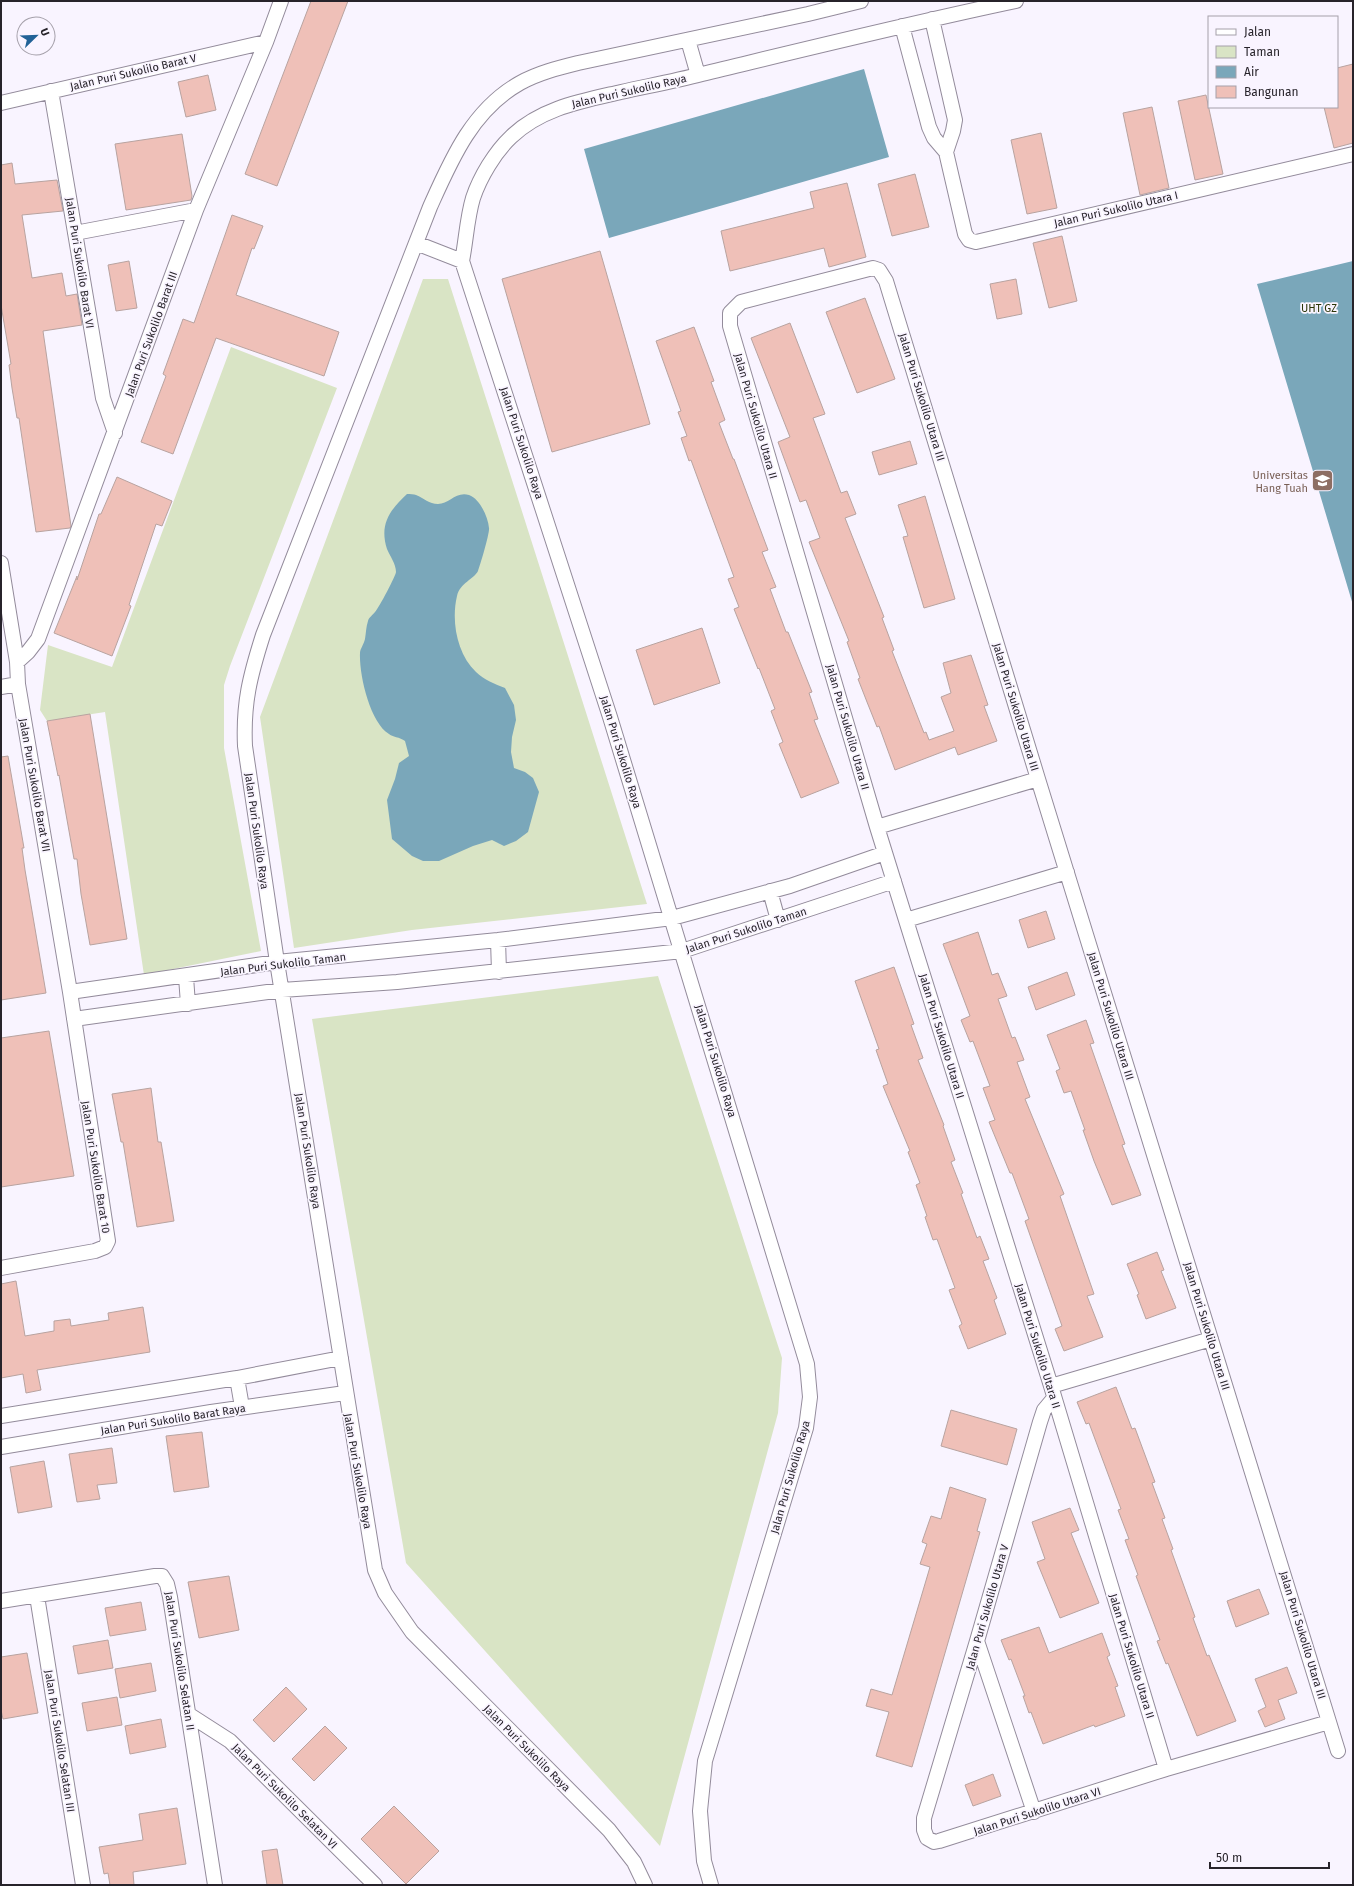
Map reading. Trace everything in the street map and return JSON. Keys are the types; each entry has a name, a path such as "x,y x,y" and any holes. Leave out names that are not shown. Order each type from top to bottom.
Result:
{"street":[{"name":"Jalan Puri Sukolilo Barat III","path":"17,662 28,652 38,639 196,210 266,42 281,1"},
{"name":"Jalan Puri Sukolilo Raya","path":"645,1885 634,1862 609,1830 412,1632 388,1598 375,1570 345,1393 341,1358 277,962 245,746 244,718 246,693 251,671 264,635 416,243 450,164 469,130 485,110 520,83 546,71 861,1"},
{"name":"Jalan Puri Sukolilo Raya","path":"711,1885 704,1861 700,1811 705,1761 806,1428 810,1386 807,1364 610,717 462,261 473,198 482,177 495,156 510,137 526,124 541,116 574,103 932,19 1016,1"},
{"path":"932,19 955,120 946,152"},
{"path":"902,26 929,127 934,138 946,152"},
{"path":"688,40 698,75"},
{"name":"Jalan Puri Sukolilo Barat V","path":"1,103 266,42"},
{"name":"Jalan Puri Sukolilo Barat VI","path":"52,91 103,398 115,433"},
{"name":"Jalan Puri Sukolilo Utara I","path":"946,152 965,234 969,240 976,242 1353,154"},
{"path":"75,233 196,210"},
{"path":"416,243 462,261"},
{"name":"Jalan Puri Sukolilo Utara III","path":"737,304 873,268 879,270 886,281 1338,1751"},
{"name":"Jalan Puri Sukolilo Utara II","path":"737,304 730,313 730,326 885,853 1052,1392 1166,1769"},
{"name":"Jalan Puri Sukolilo Barat VII","path":"1,563 17,662 18,684 72,1006"},
{"path":"1,687 18,684"},
{"path":"878,827 1038,779"},
{"name":"Jalan Puri Sukolilo Taman","path":"72,1006 186,977 277,962 498,940 672,918 790,886 885,853"},
{"path":"906,920 1067,872"},
{"name":"Jalan Puri Sukolilo Taman","path":"72,1006 188,1004 282,990 391,983 499,972 578,961 682,951 894,881"},
{"path":"770,891 778,920"},
{"path":"498,940 499,972"},
{"path":"186,977 188,1004"},
{"name":"Jalan Puri Sukolilo Barat 10","path":"1,1268 95,1251 107,1244 108,1238 72,1006"},
{"path":"1052,1392 1211,1339"},
{"path":"1,1416 237,1378 341,1358"},
{"path":"237,1378 242,1407"},
{"name":"Jalan Puri Sukolilo Utara V","path":"924,1818 977,1642 1040,1422 1052,1392"},
{"name":"Jalan Puri Sukolilo Barat Raya","path":"1,1447 242,1407 345,1393"},
{"name":"Jalan Puri Sukolilo Selatan II","path":"1,1602 155,1576 164,1578 170,1597 215,1885"},
{"name":"Jalan Puri Sukolilo Selatan III","path":"37,1596 83,1885"},
{"path":"977,1642 1034,1812"},
{"name":"Jalan Puri Sukolilo Selatan VI","path":"188,1714 230,1741 375,1885"},
{"name":"Jalan Puri Sukolilo Utara VI","path":"924,1818 924,1830 927,1838 934,1842 1034,1812 1166,1769 1330,1722"}],"green space":[{"path":"423,279 448,279 647,904 412,930 294,948 260,717"},
{"path":"231,347 337,388 224,685 224,748 261,951 144,975 105,712 47,721 40,710 48,645 112,667"},
{"path":"658,976 782,1358 778,1413 660,1846 406,1563 312,1019"}],"water":[{"path":"864,69 889,157 609,238 584,149"},
{"name":"UHT GZ","path":"1353,261 1353,605 1257,284"},
{"path":"407,494 419,496 435,504 446,502 456,496 464,494 469,495 477,500 485,514 489,531 478,571 464,584 457,596 455,606 455,626 457,637 469,665 482,677 505,688 514,705 516,720 512,737 511,752 514,768 525,772 533,778 539,792 528,832 516,841 504,846 492,840 473,846 439,861 423,861 412,856 392,839 387,800 399,763 409,756 405,741 389,734 382,728 376,719 367,697 360,662 360,651 365,639 370,617 380,604 396,572 393,560 387,549 384,532 385,525 391,512"}],"building":[{"path":"311,1 348,1 277,186 245,174"},
{"path":"1353,64 1353,143 1334,148 1324,108 1338,108 1338,68"},
{"path":"208,75 216,110 186,117 178,82"},
{"path":"1206,95 1223,174 1195,180 1178,101"},
{"path":"1152,107 1169,188 1140,195 1123,113"},
{"path":"1041,133 1057,208 1027,214 1011,140"},
{"path":"182,134 192,196 191,200 126,210 115,144"},
{"path":"12,163 15,184 57,180 63,211 22,215 32,278 62,273 66,296 77,294 82,325 43,331 71,526 70,528 36,532 19,418 17,418 12,388 9,365 11,364 1,305 1,165"},
{"path":"915,174 929,227 892,236 878,184"},
{"path":"847,183 866,257 829,267 824,248 730,271 721,231 814,208 810,192"},
{"path":"232,215 263,226 254,249 252,248 236,295 339,332 324,376 216,338 173,454 141,442 166,376 163,374 183,319 194,323"},
{"path":"1062,236 1077,301 1049,308 1033,243"},
{"path":"600,251 650,424 552,452 502,279"},
{"path":"129,261 137,308 116,311 108,265"},
{"path":"1016,279 1022,314 997,319 990,284"},
{"path":"865,298 895,379 857,393 826,312"},
{"path":"790,323 825,414 813,418 841,493 847,491 856,514 845,518 884,617 882,618 894,650 892,651 924,733 926,732 929,740 954,731 941,697 951,693 943,663 971,655 988,705 984,706 997,741 958,755 955,747 895,770 879,726 877,727 858,679 860,678 847,642 849,641 809,542 820,538 806,500 800,502 778,442 790,437 751,338"},
{"path":"694,327 714,381 711,382 725,420 719,423 768,550 762,552 776,587 770,589 786,632 788,632 812,692 809,693 818,719 814,720 839,783 801,798 779,744 783,742 771,711 775,709 734,609 739,607 728,579 734,577 691,460 689,461 681,438 687,436 678,412 681,411 656,341"},
{"path":"910,441 917,464 879,475 872,452"},
{"path":"117,477 172,501 162,526 156,524 129,605 131,606 112,656 54,633 77,576 77,580 99,514 101,514"},
{"path":"925,496 955,599 924,608 903,537 908,536 898,505"},
{"path":"702,628 720,683 654,705 636,650"},
{"path":"90,714 127,939 90,945 81,894 77,859 74,859 59,775 58,776 47,721"},
{"path":"8,756 24,848 22,848 25,870 46,993 1,1000 1,757"},
{"path":"1046,911 1055,939 1028,948 1019,920"},
{"path":"978,932 992,975 998,973 1007,996 998,999 1012,1038 1015,1037 1024,1060 1017,1062 1030,1097 1025,1099 1064,1194 1060,1196 1094,1294 1087,1296 1103,1337 1064,1351 1055,1329 1062,1326 1025,1221 1029,1219 1012,1173 1010,1173 989,1122 995,1120 983,1088 990,1086 973,1041 970,1042 961,1020 970,1016 943,944"},
{"path":"894,967 914,1024 911,1025 923,1058 918,1060 944,1125 943,1126 955,1160 951,1162 963,1193 961,1194 977,1238 980,1236 989,1259 983,1261 997,1298 994,1300 1006,1334 968,1349 959,1326 962,1324 949,1290 955,1288 937,1239 933,1240 925,1217 927,1216 916,1185 920,1183 908,1152 910,1151 883,1086 888,1084 876,1050 879,1049 855,981"},
{"path":"1067,972 1075,995 1036,1010 1028,987"},
{"path":"1086,1020 1094,1043 1090,1044 1125,1144 1122,1145 1141,1195 1112,1205 1094,1161 1071,1091 1064,1093 1056,1071 1060,1069 1047,1035"},
{"path":"49,1031 74,1176 1,1187 1,1038"},
{"path":"151,1088 158,1142 161,1142 174,1221 137,1227 123,1142 121,1142 112,1094"},
{"path":"1157,1252 1164,1270 1161,1271 1176,1308 1146,1319 1137,1295 1139,1294 1127,1264"},
{"path":"16,1281 25,1336 54,1331 54,1321 70,1319 71,1326 109,1320 108,1313 143,1307 150,1352 37,1370 41,1390 26,1393 23,1374 1,1378 1,1284"},
{"path":"1116,1387 1132,1429 1135,1428 1155,1482 1152,1483 1165,1518 1162,1519 1173,1549 1171,1550 1195,1617 1193,1618 1207,1656 1209,1655 1236,1721 1197,1736 1168,1663 1166,1664 1157,1641 1160,1640 1136,1576 1138,1575 1125,1540 1129,1539 1118,1510 1121,1509 1089,1423 1086,1424 1077,1402"},
{"path":"951,1410 1017,1429 1007,1465 941,1446"},
{"path":"202,1432 209,1487 174,1492 166,1436"},
{"path":"112,1448 117,1483 97,1485 100,1499 77,1502 69,1454"},
{"path":"44,1461 52,1507 18,1513 10,1467"},
{"path":"950,1487 986,1499 977,1531 980,1532 912,1767 876,1756 889,1712 866,1706 871,1689 892,1695 930,1567 920,1564 927,1544 922,1542 931,1516 941,1519"},
{"path":"1070,1508 1079,1530 1071,1533 1099,1603 1060,1618 1037,1562 1045,1559 1032,1522"},
{"path":"229,1576 239,1630 199,1638 188,1582"},
{"path":"1259,1589 1269,1614 1236,1627 1227,1601"},
{"path":"141,1602 146,1630 110,1636 105,1608"},
{"path":"1039,1627 1049,1653 1102,1633 1110,1655 1107,1657 1118,1686 1115,1687 1125,1716 1095,1727 1094,1725 1043,1744 1031,1712 1029,1713 1023,1696 1025,1696 1011,1659 1009,1660 1001,1640"},
{"path":"108,1640 113,1668 78,1674 73,1646"},
{"path":"27,1653 38,1713 3,1719 1,1710 1,1657"},
{"path":"151,1663 156,1691 120,1698 115,1669"},
{"path":"1287,1667 1297,1693 1278,1700 1285,1719 1265,1727 1258,1711 1266,1707 1255,1679"},
{"path":"286,1687 307,1709 274,1742 253,1720"},
{"path":"117,1697 122,1725 87,1731 82,1703"},
{"path":"161,1719 166,1747 130,1754 125,1726"},
{"path":"325,1726 347,1748 314,1781 292,1759"},
{"path":"993,1774 1001,1796 973,1806 965,1785"},
{"path":"394,1806 439,1851 406,1884 361,1839"},
{"path":"177,1808 186,1864 133,1872 134,1885 110,1885 108,1873 104,1874 99,1847 143,1840 139,1814"},
{"path":"277,1849 283,1885 267,1885 262,1851"}],"place":[{"name":"Universitas Hang Tuah","path":"1323,481"}]}
